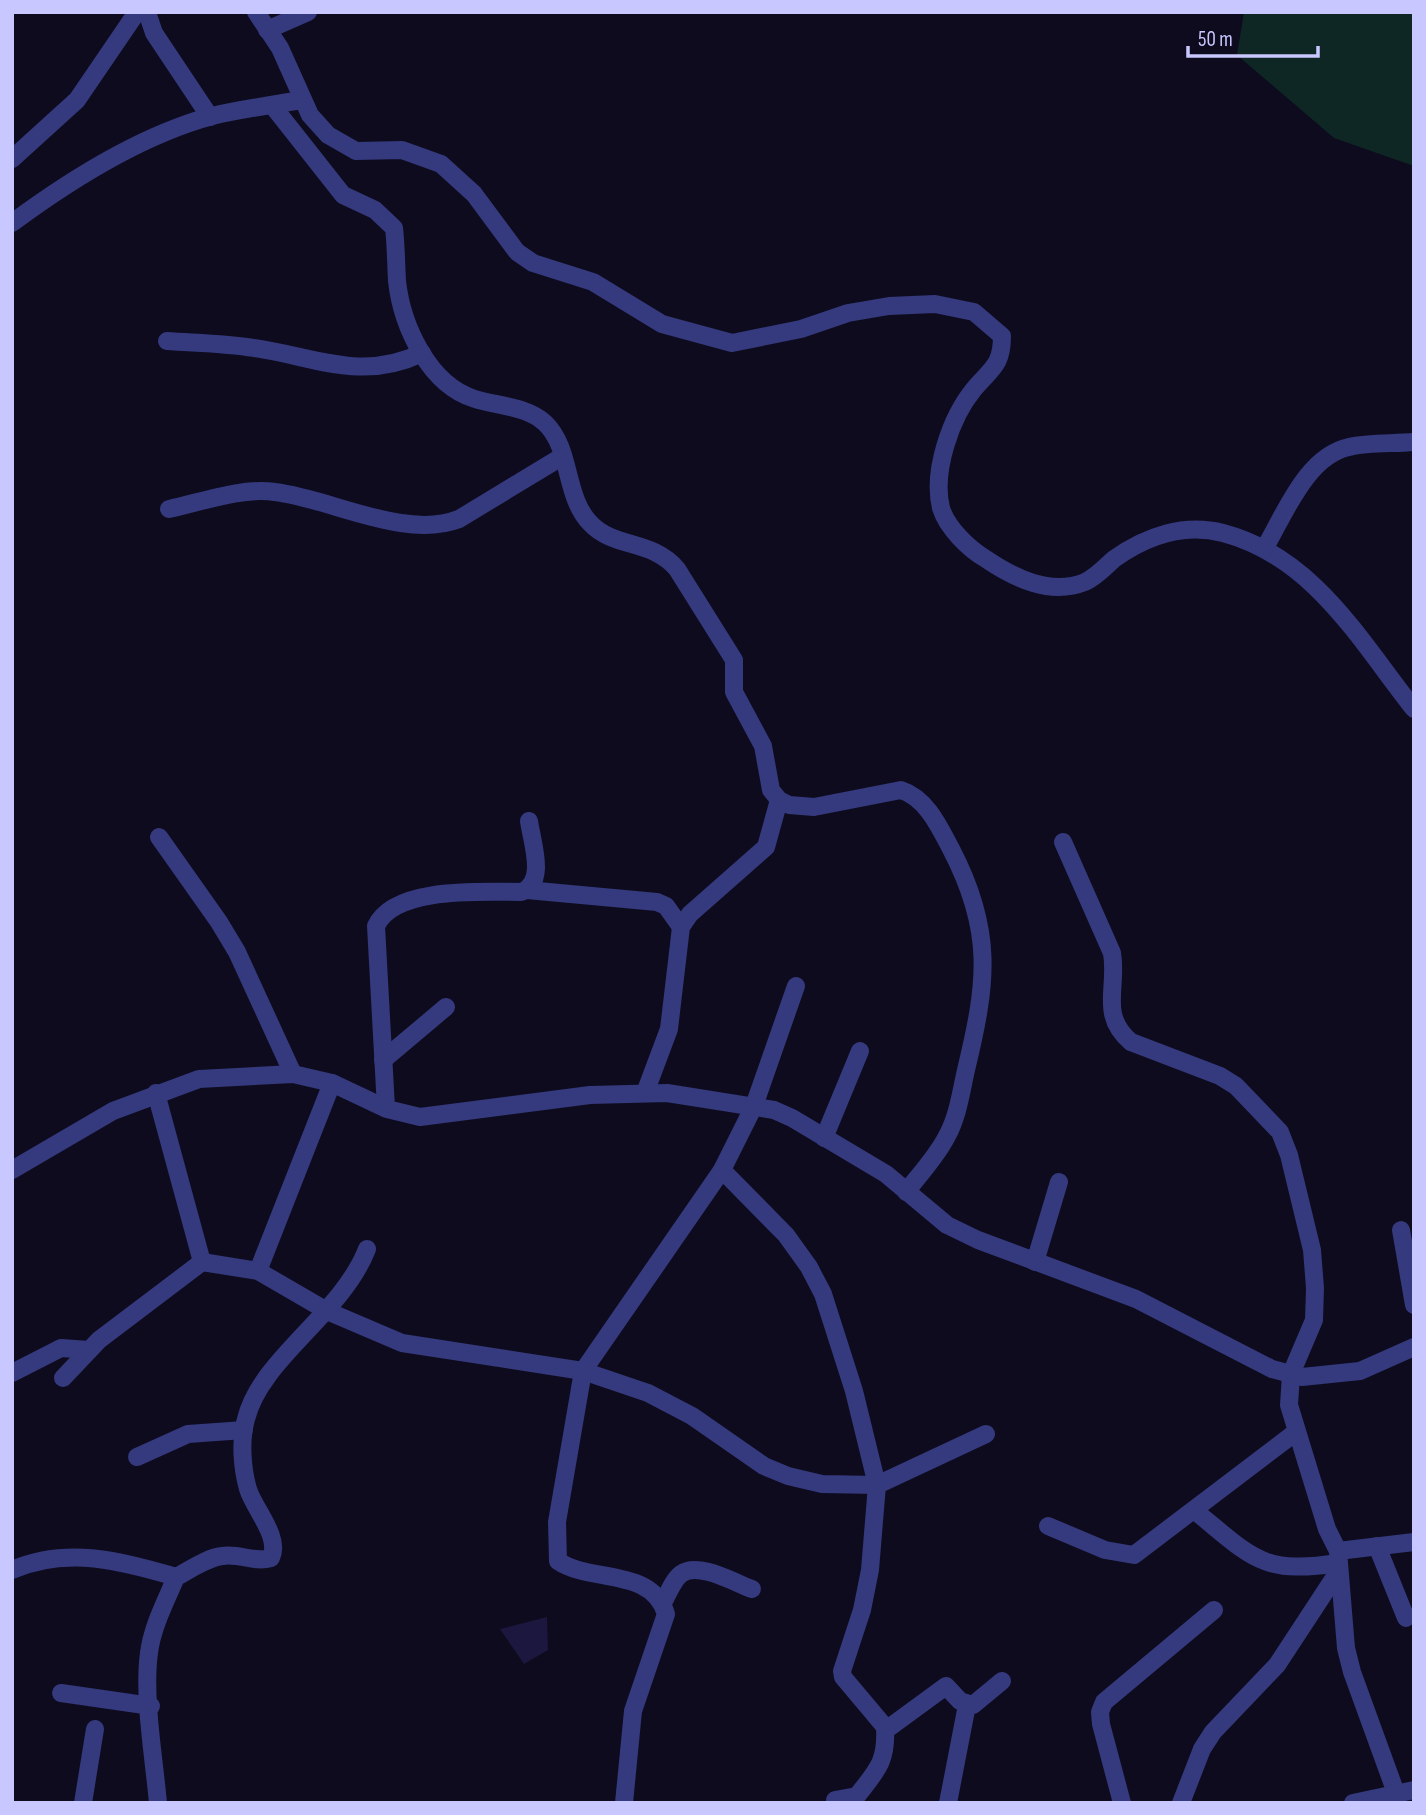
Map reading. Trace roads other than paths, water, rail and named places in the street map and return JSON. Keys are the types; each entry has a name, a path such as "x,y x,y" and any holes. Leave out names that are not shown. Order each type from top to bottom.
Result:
{"street":[{"path":"12,159 78,100 136,12"},
{"path":"147,12 153,33 210,117"},
{"path":"256,12 280,48 310,115 328,135 356,151 402,150 441,164 474,194 517,252 533,263 593,282 662,324 732,343 762,339 848,313 889,306 935,304 974,312 1002,336 1002,355 963,405 948,434 940,480 942,508 954,530 977,554 1008,574 1035,584 1064,586 1084,582 1116,558 1173,530 1195,529 1223,533 1264,549 1305,576 1341,612 1414,709"},
{"path":"267,30 308,12"},
{"path":"12,223 67,181 143,143 210,117 302,100"},
{"path":"272,105 343,195 375,210 394,228 397,283 404,312 422,353 436,375 472,398 524,411 543,421 554,434 580,510 591,524 605,534 666,555 734,660 734,692 762,746 771,790 779,800 789,805 814,807 852,802 888,791 901,790 912,794 927,808 948,843 978,919 984,948 984,985 956,1113 947,1136 906,1192"},
{"path":"167,341 252,347 354,367 379,368 401,363 422,353"},
{"path":"1264,549 1307,478 1323,460 1349,447 1414,442"},
{"path":"169,509 234,495 272,491 393,521 441,526 459,519 563,456"},
{"path":"645,1093 669,1029 681,927 690,914 766,847 779,800"},
{"path":"527,890 535,882 529,821"},
{"path":"159,837 237,952 293,1074"},
{"path":"1063,842 1112,953 1112,1019 1122,1035 1151,1051 1220,1076 1263,1111 1280,1132 1289,1155 1312,1250 1315,1288 1314,1320 1291,1374 1289,1405 1338,1562 1352,1672 1409,1794 1353,1803"},
{"path":"386,1108 376,926 379,918 389,910 430,895 527,890 657,902 666,906 681,927"},
{"path":"624,1803 633,1711 666,1614 663,1603 654,1593 609,1574 582,1572 558,1561 557,1522 583,1371 722,1170 754,1106 796,986"},
{"path":"383,1060 446,1007"},
{"path":"824,1138 860,1051"},
{"path":"12,1170 113,1111 199,1079 293,1074 332,1083 386,1108 420,1117 590,1095 667,1093 754,1106 792,1118 886,1174 947,1225 1035,1262 1136,1299 1272,1370 1328,1376 1360,1371 1414,1346"},
{"path":"257,1271 332,1083"},
{"path":"156,1093 202,1262"},
{"path":"722,1170 786,1236 809,1267 823,1294 854,1391 877,1485 870,1570 862,1610 842,1671 843,1677 885,1727 886,1749 879,1768 857,1796 835,1800"},
{"path":"1035,1262 1059,1182"},
{"path":"1401,1230 1414,1305"},
{"path":"12,1570 55,1558 94,1557 176,1577 222,1556 240,1556 260,1562 271,1558 274,1552 248,1489 243,1462 246,1419 263,1383 327,1311 356,1273 367,1249"},
{"path":"63,1378 89,1350 182,1274 202,1262 257,1271 327,1311 402,1343 583,1371 669,1403 764,1466 788,1476 822,1484 877,1485 986,1434"},
{"path":"12,1373 61,1348 89,1350"},
{"path":"137,1457 188,1434 244,1430"},
{"path":"1048,1526 1105,1550 1134,1555 1296,1432"},
{"path":"1195,1511 1242,1550 1271,1564 1300,1568 1338,1562 1377,1546 1414,1542"},
{"path":"1377,1546 1406,1618"},
{"path":"1181,1803 1202,1749 1213,1732 1277,1665 1338,1562"},
{"path":"663,1603 678,1577 690,1570 707,1572 752,1589"},
{"path":"158,1803 150,1706 149,1652 176,1577"},
{"path":"1122,1803 1101,1724 1100,1712 1104,1702 1214,1610"},
{"path":"885,1727 890,1727 946,1686 967,1705 972,1705 1002,1681"},
{"path":"61,1693 150,1706"},
{"path":"947,1803 967,1705"},
{"path":"83,1803 94,1729"}]}
